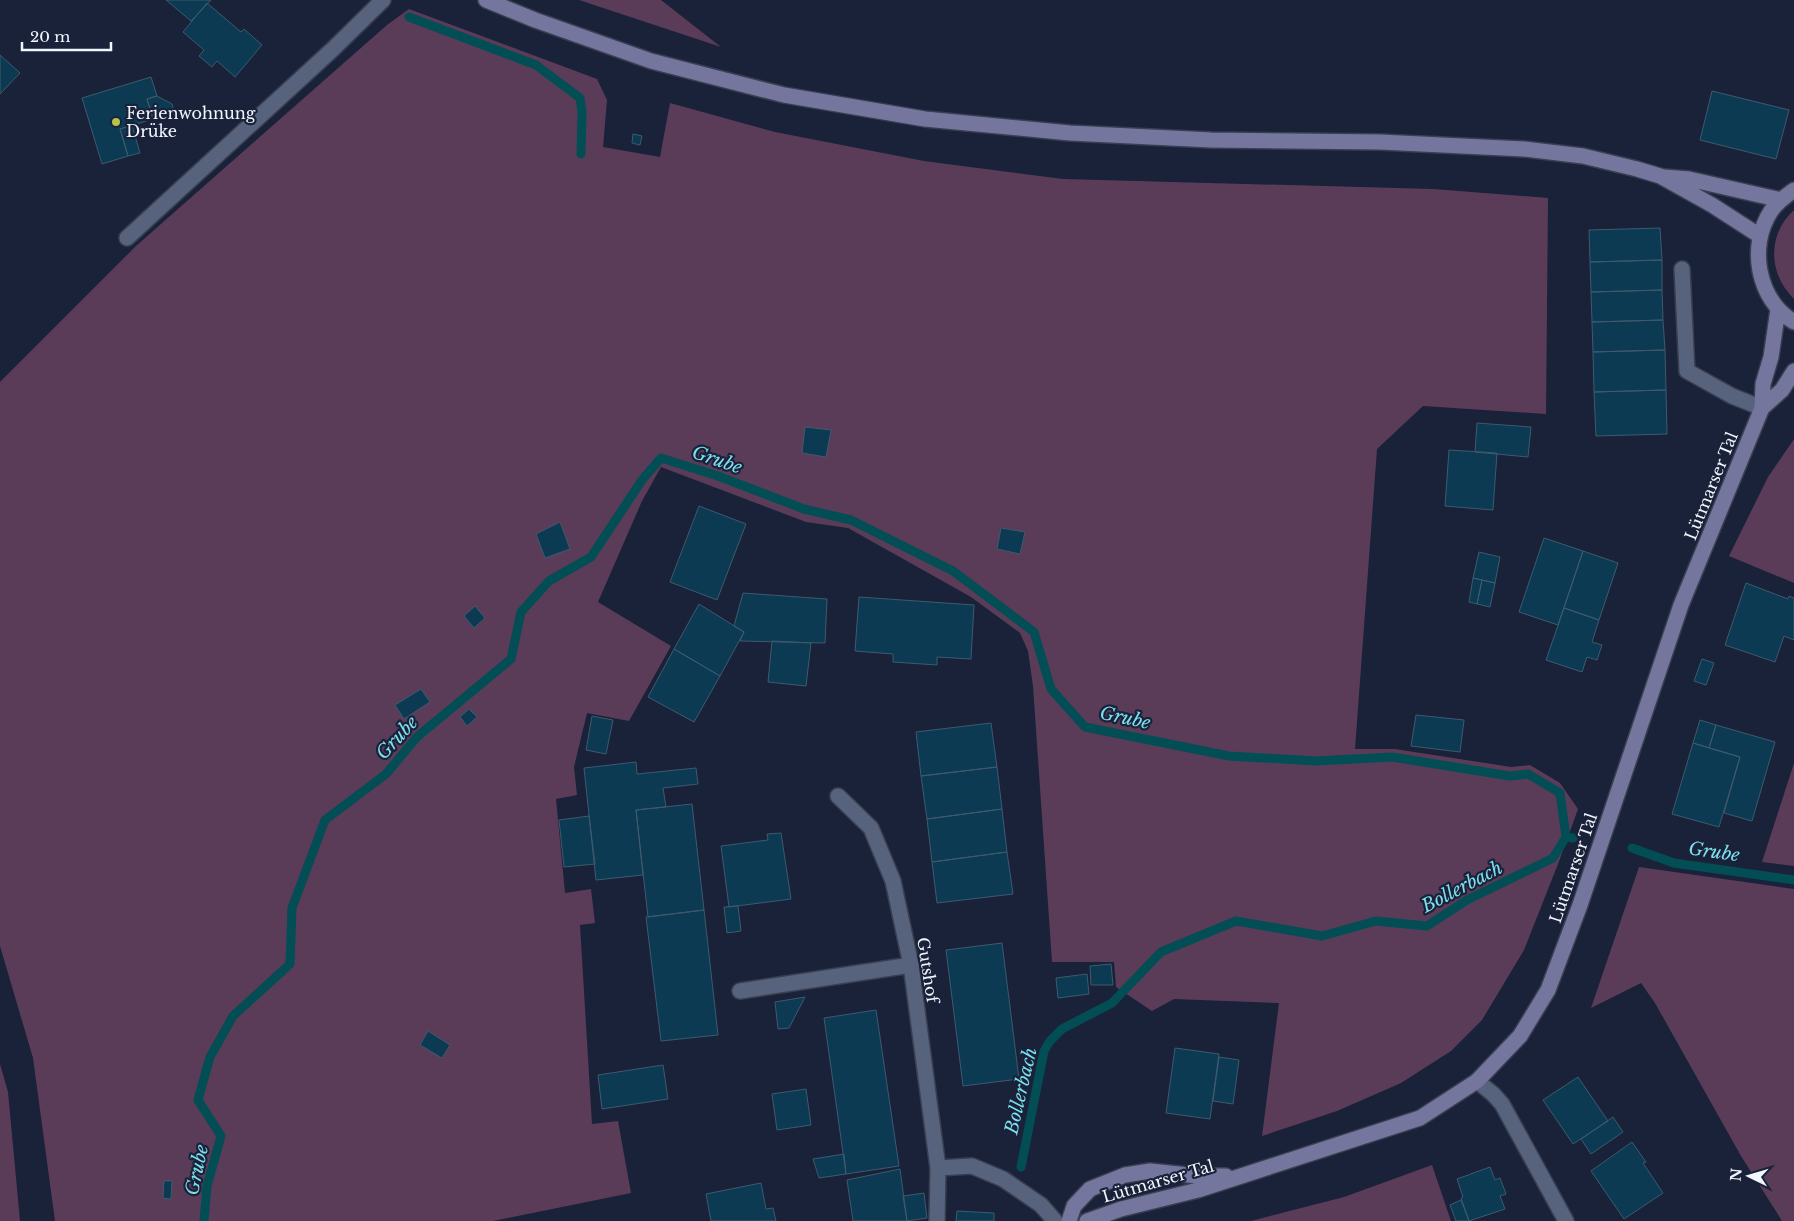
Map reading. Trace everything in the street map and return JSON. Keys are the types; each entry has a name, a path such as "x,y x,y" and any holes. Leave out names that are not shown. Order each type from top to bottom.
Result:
{"main road":[{"path":"486,0 534,20 651,61 784,95 925,119 1070,133 1211,140 1380,142 1524,149 1584,156 1637,168 1660,176 1760,236"},
{"path":"1660,176 1690,179 1781,200"},
{"path":"1794,190 1781,200 1768,217 1760,236 1758,262 1764,287 1778,308 1794,322"},
{"name":"Lütmarser Tal","path":"1086,1221 1121,1209 1198,1190 1420,1118 1477,1081 1520,1036 1548,990 1580,905 1681,605 1762,408 1763,384 1771,357 1778,308"},
{"name":"Lütmarser Tal","path":"1762,408 1782,390 1794,371"},
{"name":"Lütmarser Tal","path":"1069,1221 1074,1206 1090,1189 1125,1175 1150,1171 1198,1176 1240,1176"}],"street":[{"path":"127,238 383,0"},
{"path":"1682,270 1688,371 1732,396 1762,408"},
{"name":"Gutshof","path":"838,796 871,828 893,880 911,965 938,1168 937,1221"},
{"path":"740,992 911,965"},
{"path":"1477,1081 1502,1104 1566,1221"},
{"path":"938,1168 972,1166 1003,1179 1041,1205 1055,1221"}],"shaded area":[{"path":"579,0 661,0 721,47"},
{"path":"409,9 597,79 607,100 603,147 660,157 670,103 775,132 924,161 1063,179 1433,189 1548,198 1546,414 1423,406 1377,449 1355,749 1395,749 1511,767 1530,765 1560,783 1578,809 1524,950 1482,1020 1451,1051 1401,1083 1337,1111 1262,1136 1279,1003 1174,999 1152,1011 1116,987 1114,962 1052,962 1033,686 1028,651 1020,633 971,597 848,528 806,522 661,467 642,501 598,602 671,646 629,721 587,713 574,767 577,795 556,799 565,893 591,889 595,923 580,925 592,1124 618,1121 631,1193 493,1221 55,1221 33,1058 0,946 0,382 136,246 387,25"},
{"path":"1794,210 1794,299 1785,289 1779,278 1774,254 1775,242 1779,231 1785,220"},
{"path":"1794,439 1794,583 1729,556 1768,477"},
{"path":"1794,763 1794,866 1762,862"},
{"path":"1639,867 1794,889 1794,1221 1782,1221 1741,1156 1655,1003 1641,983 1591,1008"},
{"path":"0,1064 8,1092 20,1221 0,1221"},
{"path":"1432,1165 1451,1221 1251,1221 1344,1197"}],"building":[{"path":"166,0 211,0 191,21"},
{"path":"207,3 241,32 244,29 262,45 235,77 217,61 212,67 199,56 204,50 183,32"},
{"path":"0,55 20,73 0,94"},
{"name":"Ferienwohnung Drüke","path":"151,77 157,96 147,99 153,119 120,129 128,156 102,164 82,98"},
{"path":"1712,91 1789,110 1776,159 1700,140"},
{"path":"157,96 172,104 174,111 153,118 147,99"},
{"path":"132,125 140,153 128,156 120,129"},
{"path":"633,134 642,136 640,145 632,143"},
{"path":"1660,228 1662,260 1590,262 1589,230"},
{"path":"1662,260 1662,290 1591,292 1590,262"},
{"path":"1662,290 1663,320 1592,322 1591,292"},
{"path":"1663,320 1665,350 1593,352 1592,322"},
{"path":"1665,350 1666,390 1594,392 1593,352"},
{"path":"1666,390 1667,434 1596,436 1594,392"},
{"path":"1477,423 1531,427 1528,457 1475,452"},
{"path":"805,427 831,430 826,457 802,453"},
{"path":"1449,450 1497,453 1493,510 1445,506"},
{"path":"699,506 746,524 717,600 670,582"},
{"path":"560,522 570,549 545,558 536,534"},
{"path":"1001,528 1025,532 1020,554 997,549"},
{"path":"1544,538 1583,551 1558,625 1519,612"},
{"path":"1583,551 1618,563 1599,620 1564,608"},
{"path":"1479,552 1500,557 1495,583 1473,578"},
{"path":"1473,578 1482,580 1477,604 1469,602"},
{"path":"1482,580 1495,583 1490,607 1477,604"},
{"path":"1746,583 1788,599 1789,596 1794,598 1794,640 1784,636 1775,662 1725,645"},
{"path":"743,593 827,599 825,643 740,641 744,632 734,626"},
{"path":"859,597 974,605 971,659 937,657 937,665 893,662 893,654 855,651"},
{"path":"699,604 744,632 720,676 674,649"},
{"path":"475,606 485,618 474,628 464,616"},
{"path":"1564,608 1599,620 1592,642 1602,645 1597,660 1587,657 1582,672 1546,660"},
{"path":"772,641 811,643 806,686 768,682"},
{"path":"674,649 720,676 694,722 648,697"},
{"path":"1702,659 1714,663 1706,685 1694,681"},
{"path":"421,689 430,702 404,719 395,705"},
{"path":"469,709 477,717 467,726 460,717"},
{"path":"1416,715 1464,720 1460,752 1411,746"},
{"path":"592,716 613,720 606,754 586,750"},
{"path":"1700,720 1716,725 1709,748 1693,743"},
{"path":"991,723 997,767 921,776 916,732"},
{"path":"1716,725 1775,742 1752,821 1724,813 1740,757 1709,748"},
{"path":"1693,743 1740,757 1719,827 1672,814"},
{"path":"636,762 637,774 696,768 698,784 663,788 666,807 636,810 643,875 596,880 584,768"},
{"path":"997,767 1002,809 927,819 921,776"},
{"path":"692,804 704,910 648,917 636,810"},
{"path":"1002,809 1007,852 932,862 927,819"},
{"path":"589,816 595,864 564,867 559,820"},
{"path":"781,833 791,899 729,907 721,846 768,840 767,834"},
{"path":"1007,852 1013,894 937,903 932,862"},
{"path":"738,906 741,931 727,933 724,907"},
{"path":"704,910 718,1035 661,1041 646,917"},
{"path":"1002,943 1019,1079 963,1086 946,950"},
{"path":"1111,964 1113,985 1091,985 1090,966"},
{"path":"1087,974 1089,994 1058,998 1056,978"},
{"path":"805,997 789,1028 778,1029 775,1002"},
{"path":"876,1010 899,1166 846,1174 824,1018"},
{"path":"428,1031 450,1045 442,1058 420,1045"},
{"path":"1175,1048 1219,1054 1210,1119 1166,1113"},
{"path":"1219,1057 1239,1060 1233,1104 1213,1101"},
{"path":"663,1065 668,1099 602,1109 598,1075"},
{"path":"1578,1077 1608,1121 1573,1144 1543,1100"},
{"path":"806,1089 811,1125 777,1130 772,1094"},
{"path":"1613,1117 1623,1132 1591,1154 1581,1139"},
{"path":"1632,1142 1646,1162 1643,1163 1663,1193 1624,1219 1591,1171"},
{"path":"844,1154 846,1174 819,1178 813,1159"},
{"path":"1490,1167 1495,1180 1500,1178 1506,1194 1500,1196 1505,1209 1469,1221 1457,1179"},
{"path":"900,1169 907,1221 853,1221 847,1180"},
{"path":"164,1181 172,1181 171,1199 163,1198"},
{"path":"761,1183 766,1209 773,1208 776,1221 711,1221 706,1194"},
{"path":"924,1193 927,1218 907,1221 903,1196"},
{"path":"1461,1200 1469,1221 1456,1221 1450,1205"},
{"path":"957,1211 994,1213 994,1221 956,1221"}],"waterway":[{"path":"409,17 536,65 580,98 582,112 581,154"},
{"name":"Grube","path":"204,1221 207,1186 221,1136 198,1100 210,1057 233,1016 290,964 292,908 325,820 386,774 417,737 511,659 521,612 549,581 591,557 642,480 661,458 718,476 804,509 851,520 953,571 1034,632 1051,689 1085,727 1229,756 1316,761 1392,757 1510,776 1528,774 1560,793 1566,837 1573,838"},
{"name":"Bollerbach","path":"1021,1167 1044,1051 1050,1041 1062,1029 1112,1003 1161,952 1236,921 1322,936 1376,921 1427,926 1467,900 1553,858 1566,837"},
{"name":"Grube","path":"1632,848 1674,863 1794,880"}],"place":[{"name":"Ferienwohnung Drüke","path":"116,122"}]}
